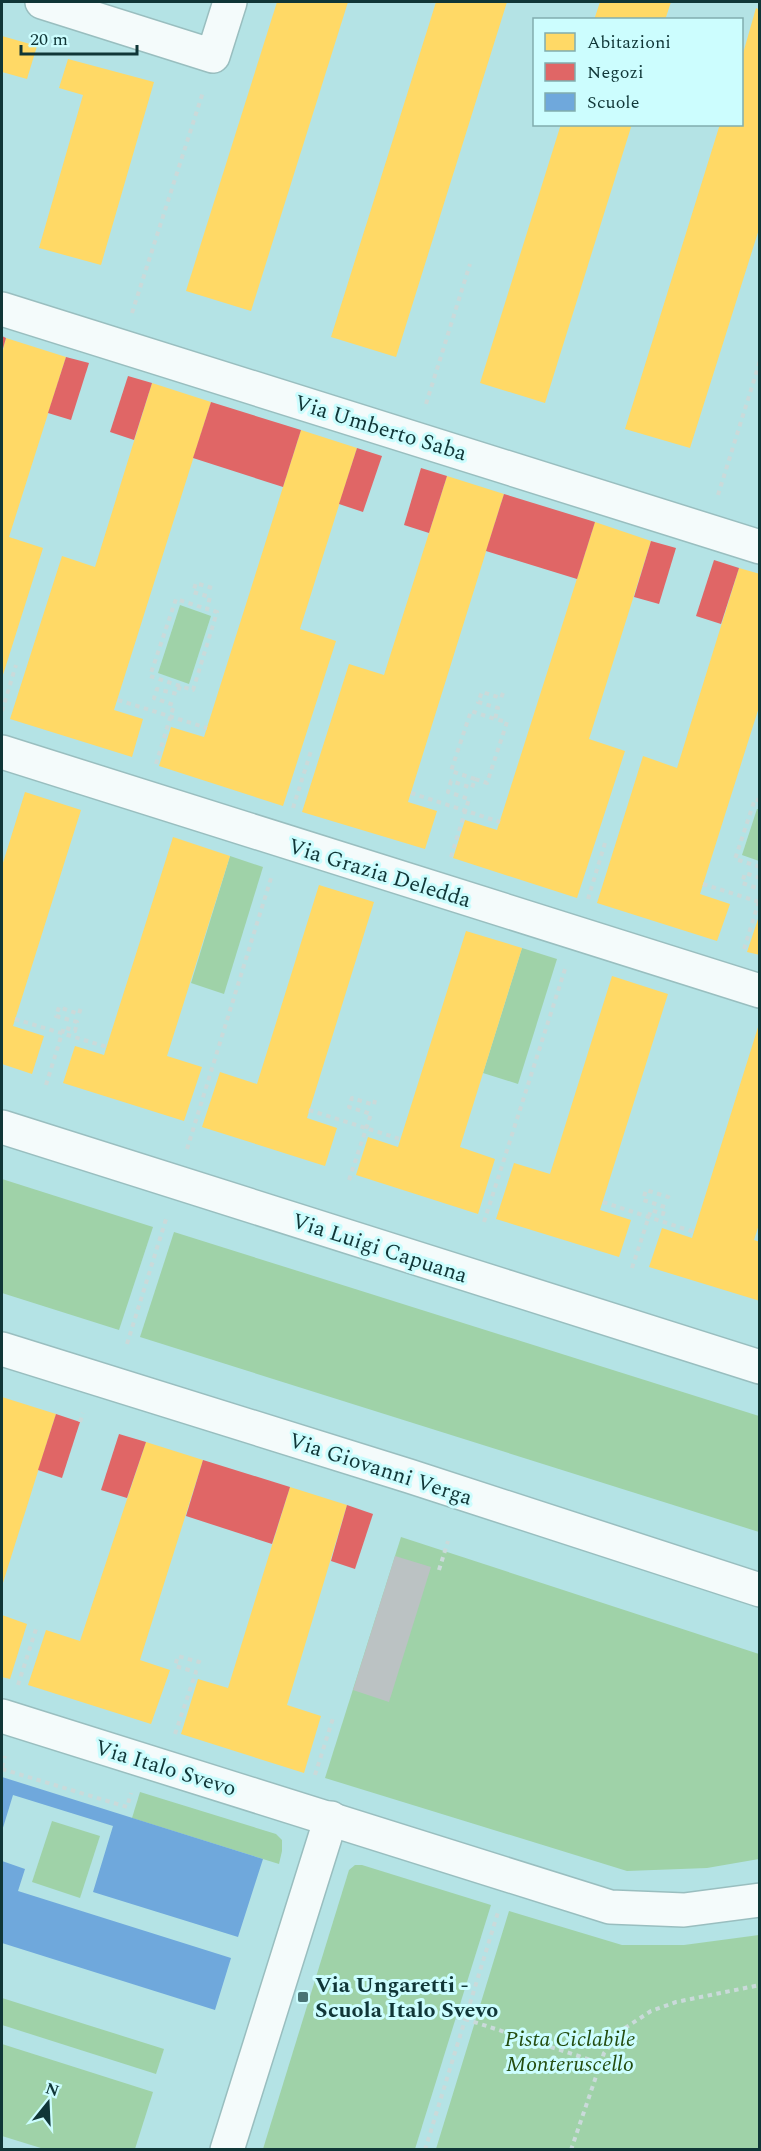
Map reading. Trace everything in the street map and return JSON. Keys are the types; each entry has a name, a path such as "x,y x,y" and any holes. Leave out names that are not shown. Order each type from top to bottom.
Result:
{"street":[{"path":"42,2 213,56 230,2"},
{"name":"Via Umberto Saba","path":"2,309 759,547"},
{"name":"Via Grazia Deledda","path":"2,752 759,991"},
{"name":"Via Luigi Capuana","path":"2,1127 759,1367"},
{"name":"Via Giovanni Verga","path":"2,1349 409,1476 759,1590"},
{"name":"Via Italo Svevo","path":"9,1702 331,1818 610,1907 684,1910 759,1900"},
{"path":"227,2150 331,1818"}],"path":[{"path":"131,316 206,84"},
{"path":"425,408 470,264"},
{"path":"717,499 759,361"},
{"path":"207,609 210,597 193,592 196,583 212,588 213,585"},
{"path":"176,599 207,609 217,612 192,690 150,676 176,599"},
{"path":"2,711 16,665"},
{"path":"154,771 174,705 154,698 157,689 177,694 180,686"},
{"path":"495,719 498,708 478,702 482,692 501,698 503,693"},
{"path":"117,700 207,728"},
{"path":"471,711 507,723 487,783 475,779 451,771 471,711"},
{"path":"291,813 311,751"},
{"path":"448,863 469,799 448,792 451,781 472,788 475,779"},
{"path":"411,793 500,822"},
{"path":"759,801 755,799 735,859 759,867"},
{"path":"585,906 605,843"},
{"path":"192,1131 275,864"},
{"path":"759,878 745,873 742,883 759,889"},
{"path":"703,884 759,901 742,955"},
{"path":"484,1222 569,957"},
{"path":"46,1085 64,1028 75,1031 77,1022 57,1016 59,1007 79,1014 81,1007"},
{"path":"15,1019 107,1047"},
{"path":"349,1180 371,1114 349,1107 352,1098 374,1105 375,1100"},
{"path":"309,1110 400,1139"},
{"path":"632,1268 651,1210 663,1214 665,1207 643,1200 646,1190 669,1197 670,1192"},
{"path":"603,1202 694,1232"},
{"path":"127,1344 166,1220"},
{"path":"439,1570 448,1541"},
{"path":"9,1702 37,1626"},
{"path":"174,1738 196,1672 175,1666 178,1656 199,1662 200,1658"},
{"path":"313,1782 333,1715"},
{"path":"2,1769 127,1807 132,1791"},
{"path":"425,2150 502,1900"},
{"path":"571,2150 600,2063 604,2054 625,2028 651,2011 676,2002 759,1985"},
{"path":"465,2019 600,2063"}],"green space":[{"path":"180,605 211,616 189,684 158,673"},
{"path":"757,809 760,809 759,861 742,855"},
{"path":"230,856 263,867 224,994 191,983"},
{"path":"522,948 557,959 518,1084 483,1073"},
{"path":"2,1179 153,1227 119,1330 2,1293"},
{"path":"174,1232 759,1416 759,1532 140,1337"},
{"path":"401,1537 759,1654 759,1859 707,1868 627,1871 325,1778"},
{"path":"140,1792 276,1834 282,1840 279,1864 132,1818"},
{"path":"52,1821 100,1836 80,1898 32,1882"},
{"path":"355,1865 362,1865 491,1905 415,2149 263,2149 349,1870"},
{"name":"Pista Ciclabile Monteruscello","path":"509,1911 622,1945 684,1945 759,1935 759,2149 436,2149"},
{"path":"2,1998 164,2049 156,2074 2,2025"},
{"path":"2,2044 153,2092 135,2149 44,2149 2,2136"}],"building: Abitazioni":[{"path":"277,2 348,2 251,311 186,291"},
{"path":"436,2 507,2 396,357 331,337"},
{"path":"600,2 671,2 666,18 595,18"},
{"path":"756,8 760,10 760,226 690,448 625,429 719,126 743,126 743,54"},
{"path":"2,36 37,46 27,79 2,72"},
{"path":"68,59 154,82 101,265 39,248 83,95 59,88"},
{"path":"560,126 631,126 545,403 480,383"},
{"path":"6,338 66,357 9,537 43,548 2,678 2,354"},
{"path":"152,383 211,402 114,710 143,719 132,757 10,719 62,556 95,567"},
{"path":"301,430 357,448 300,629 336,641 283,806 159,766 171,727 204,737"},
{"path":"447,476 504,494 408,802 437,811 425,849 302,812 349,664 384,675"},
{"path":"595,522 651,541 589,739 625,751 577,898 453,858 465,820 497,830"},
{"path":"739,568 760,574 760,704 700,894 730,904 717,941 597,903 643,756 677,768"},
{"path":"25,792 81,810 13,1026 44,1036 32,1074 2,1064 2,866"},
{"path":"173,837 230,856 167,1056 202,1067 184,1121 63,1083 75,1046 104,1055"},
{"path":"319,885 374,902 307,1118 337,1128 325,1166 202,1127 220,1072 257,1084"},
{"path":"760,916 760,955 747,952"},
{"path":"466,931 522,948 460,1147 495,1159 478,1214 356,1175 368,1137 398,1147"},
{"path":"612,976 668,994 600,1210 631,1220 619,1257 496,1219 514,1163 550,1174"},
{"path":"759,1024 760,1221 754,1240 760,1242 760,1301 649,1267 662,1228 692,1238"},
{"path":"2,1397 56,1414 2,1586"},
{"path":"146,1442 203,1460 140,1660 170,1670 151,1724 28,1685 46,1630 80,1641"},
{"path":"290,1487 347,1505 287,1705 321,1716 304,1773 181,1734 198,1679 228,1688"},
{"path":"2,1615 27,1624 10,1679 2,1677"}],"building: Negozi":[{"path":"2,336 6,338 2,352"},
{"path":"66,357 89,363 71,420 48,413"},
{"path":"128,376 152,383 134,440 110,432"},
{"path":"211,402 301,430 283,487 193,458"},
{"path":"357,448 382,456 363,512 339,504"},
{"path":"421,468 447,476 429,533 404,525"},
{"path":"504,494 595,522 577,579 486,551"},
{"path":"651,541 676,548 659,604 634,597"},
{"path":"714,560 739,568 721,624 696,616"},
{"path":"56,1414 80,1422 62,1478 38,1470"},
{"path":"119,1434 146,1442 127,1498 101,1490"},
{"path":"203,1460 290,1487 272,1544 186,1516"},
{"path":"347,1505 373,1514 355,1569 331,1561"}],"building: Scuole":[{"path":"2,1777 263,1859 238,1937 93,1892 113,1826 13,1795 2,1831"},
{"path":"2,1861 25,1869 18,1891 231,1958 215,2010 2,1943"}],"building: Altro":[{"path":"395,1556 431,1567 389,1702 353,1690"}],"place":[{"name":"Via Ungaretti - Scuola Italo Svevo","path":"303,1997"}]}
